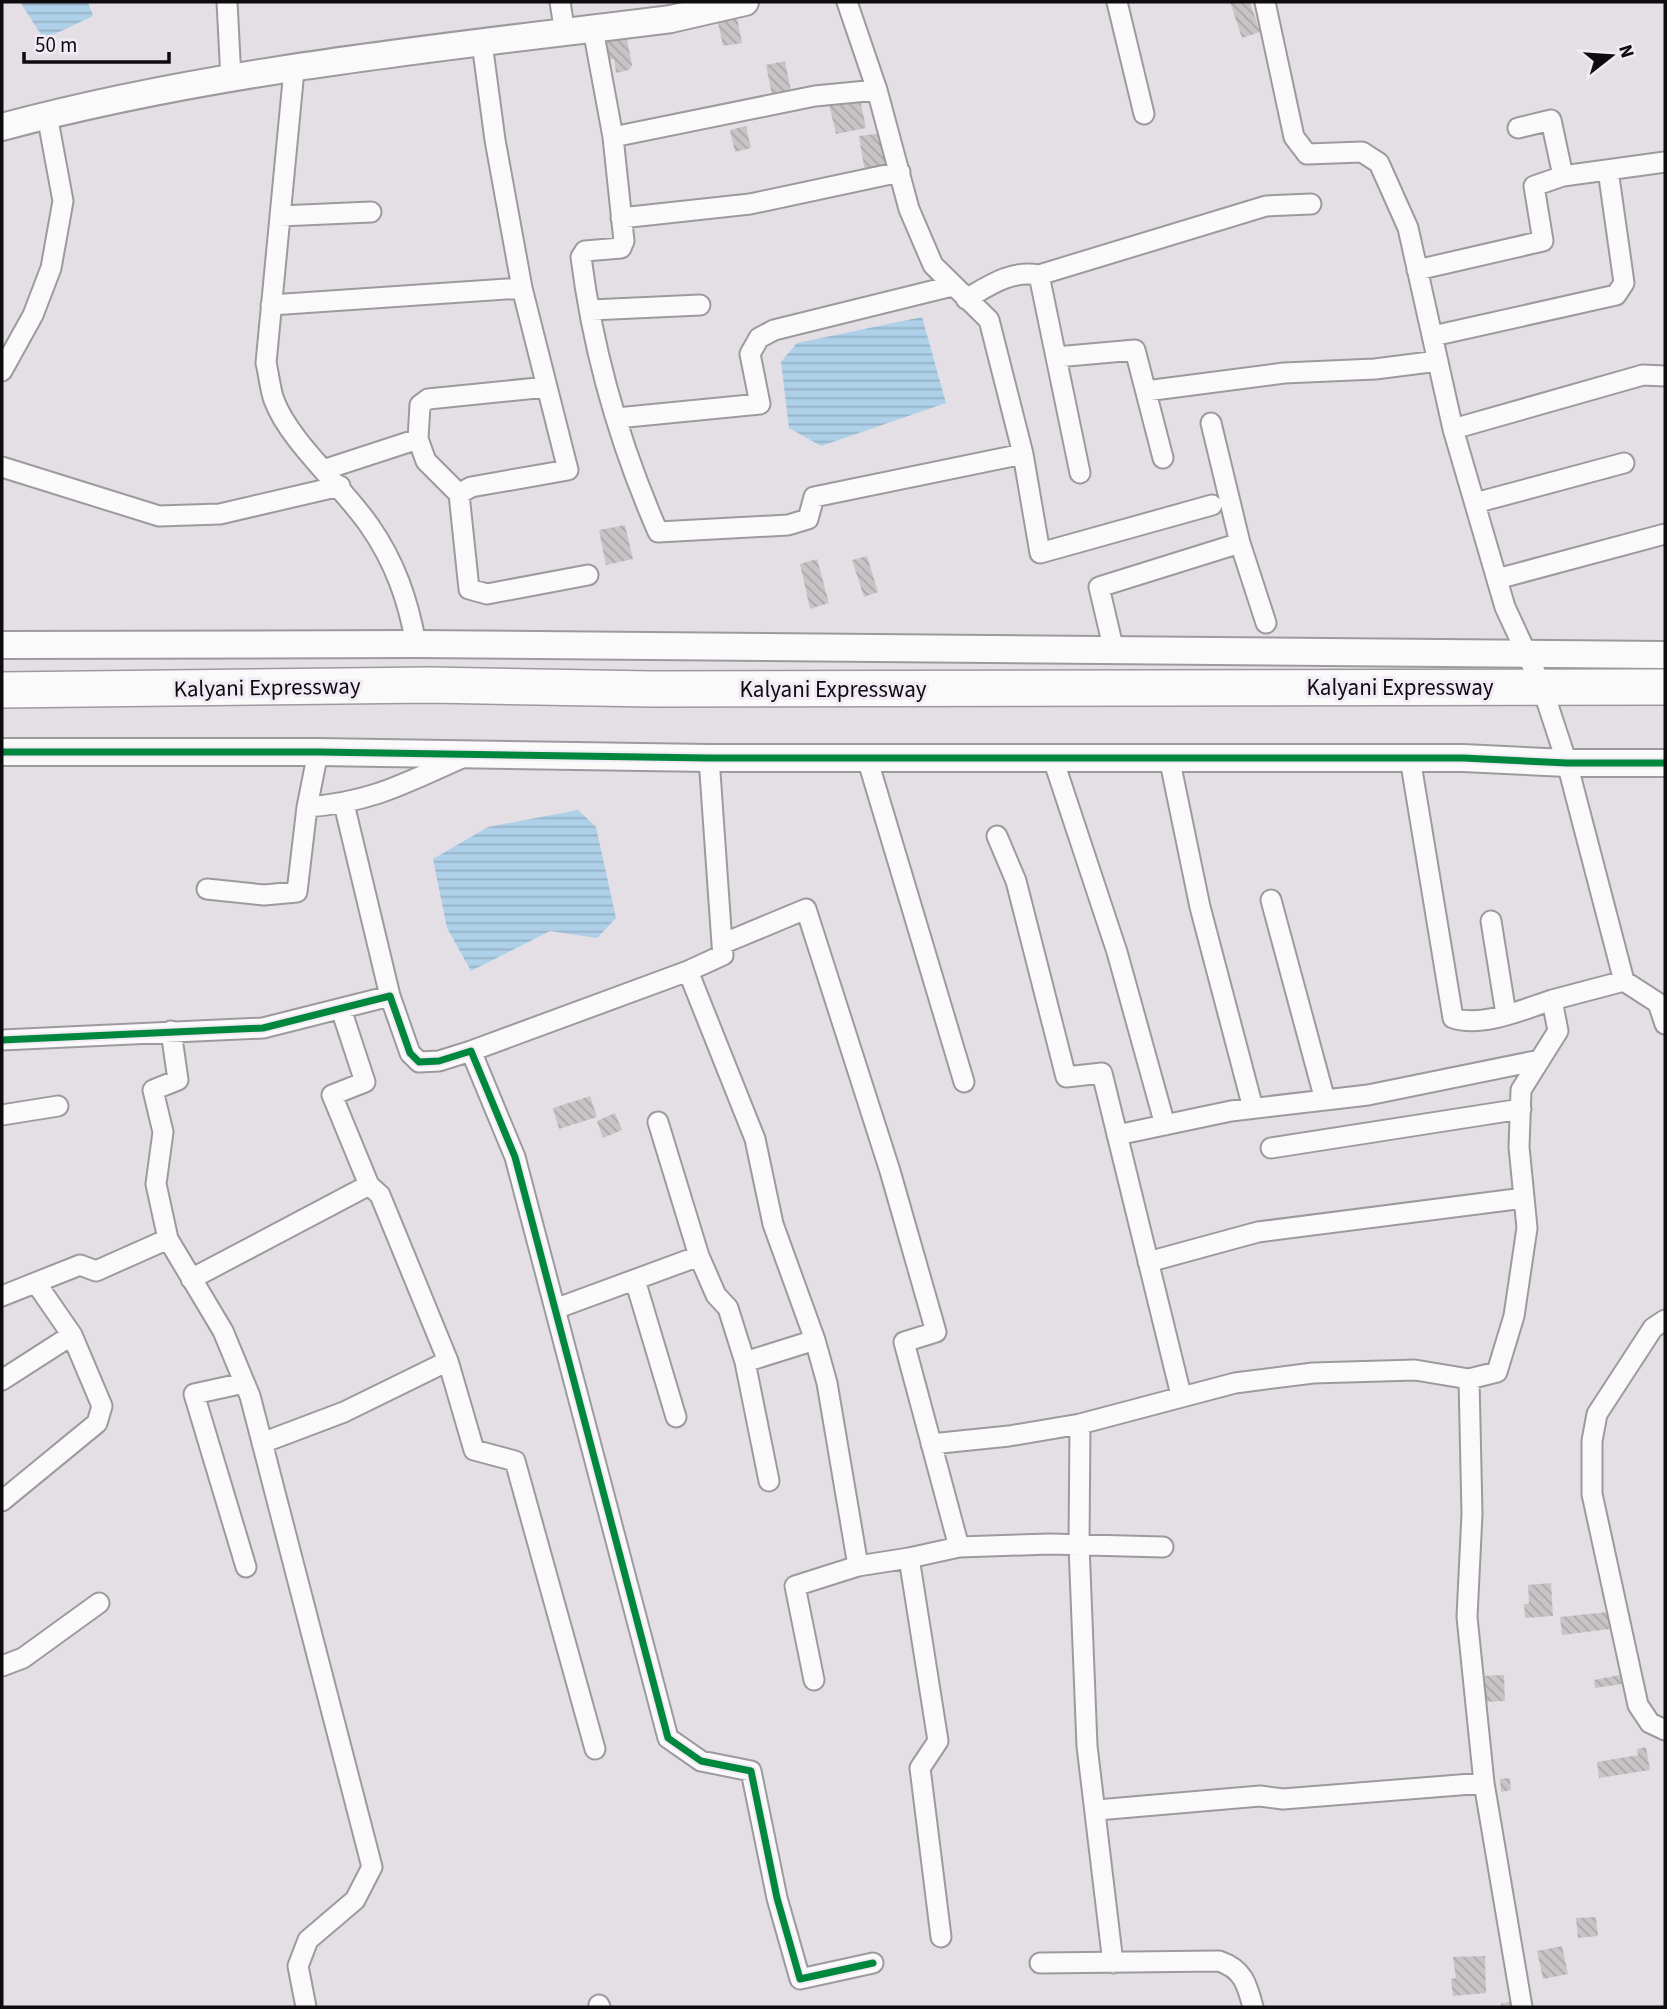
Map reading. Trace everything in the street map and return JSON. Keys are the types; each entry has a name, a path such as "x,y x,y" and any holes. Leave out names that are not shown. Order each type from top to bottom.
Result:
{"highway":[{"name":"Kalyani Expressway","path":"2,690 430,685 652,689 1535,672 1665,687"}],"street":[{"path":"227,2 231,79"},
{"path":"560,2 565,33"},
{"path":"2,127 47,115 231,79 671,19 745,2"},
{"path":"847,2 877,90 909,209 933,265 989,320 1023,454 1040,553 1212,505"},
{"path":"1117,2 1144,114"},
{"path":"1265,2 1294,137 1307,154 1362,152 1379,163 1408,228 1453,429 1505,607 1535,672 1567,763 1624,981 1662,1004 1665,1024"},
{"path":"593,29 613,137 624,241 621,248 585,251 581,257 603,374 634,477 658,532 788,525 808,519 814,497 1023,454"},
{"path":"459,494 471,487 568,470 522,288 495,141 482,43"},
{"path":"294,70 266,363 274,400 290,430 340,486 370,526 396,570 408,603 416,644"},
{"path":"613,137 815,96 877,90"},
{"path":"2,371 33,315 51,268 63,201 47,115"},
{"path":"1518,128 1551,120 1563,176"},
{"path":"1417,270 1543,240 1534,186 1563,176 1665,162"},
{"path":"1433,336 1616,295 1622,290 1624,283 1608,170"},
{"path":"621,218 750,204 900,172"},
{"path":"617,418 760,404 750,354 759,338 786,327 959,292 1026,272 1040,275 1266,206 1311,204"},
{"path":"280,216 371,212"},
{"path":"1040,275 1080,473"},
{"path":"271,305 522,288"},
{"path":"591,310 699,305"},
{"path":"1056,357 1135,351 1163,458"},
{"path":"1146,391 1284,373 1375,369 1438,361"},
{"path":"1453,429 1643,375 1665,376"},
{"path":"547,387 428,399 420,405 418,439 426,461 459,494 469,589 487,594 588,575"},
{"path":"1211,423 1240,543 1266,623"},
{"path":"326,469 418,439"},
{"path":"1475,503 1624,463"},
{"path":"2,467 159,516 220,514 340,486"},
{"path":"1497,579 1665,534"},
{"path":"1114,651 1099,587 1240,543"},
{"path":"2,645 416,644 1114,651 1535,672 1665,655"},
{"path":"2,752 318,752 709,758 1410,758 1665,763"},
{"path":"206,889 264,895 297,892 307,807 318,752"},
{"path":"307,807 344,804 386,794 468,755"},
{"path":"1169,757 1200,907 1253,1108"},
{"path":"344,804 390,996 410,1053 419,1062 439,1061 688,971 723,955 709,758"},
{"path":"867,758 964,1083"},
{"path":"1410,758 1453,1018 1464,1022 1506,1014 1624,981"},
{"path":"1053,759 1117,952 1165,1125"},
{"path":"997,836 1016,881 1066,1077 1102,1073 1181,1395"},
{"path":"1270,900 1325,1100"},
{"path":"722,944 806,909 890,1171 936,1332 904,1342 959,1547"},
{"path":"1491,921 1506,1014"},
{"path":"688,971 755,1139 773,1224 815,1340 827,1383 858,1566"},
{"path":"2,1040 263,1028 390,996"},
{"path":"931,1444 1009,1436 1080,1424 1181,1395 1235,1383 1312,1373 1415,1370 1469,1379 1497,1372 1514,1316 1527,1227 1519,1147 1521,1090 1558,1031 1552,1000"},
{"path":"341,1009 365,1082 332,1095 369,1185 380,1195 448,1361 474,1450 515,1461 595,1749"},
{"path":"171,1031 178,1080 153,1090 163,1132 156,1184 168,1239 223,1331 244,1383 372,1867 355,1900 307,1941 298,1966 306,2007"},
{"path":"471,1051 515,1157 668,1738 701,1762 751,1771 777,1898 800,1979 873,1963"},
{"path":"1117,1135 1253,1108 1368,1095 1540,1060"},
{"path":"2,1115 58,1107"},
{"path":"1271,1148 1521,1109"},
{"path":"658,1122 699,1256 716,1295 728,1308 745,1362 769,1481"},
{"path":"191,1279 369,1185"},
{"path":"1147,1262 1258,1232 1524,1198"},
{"path":"2,1296 80,1265 96,1271 168,1239"},
{"path":"555,1309 699,1256"},
{"path":"635,1280 676,1418"},
{"path":"2,1501 97,1423 102,1406 72,1335 36,1283"},
{"path":"1665,1320 1653,1328 1597,1414 1592,1441 1592,1493 1638,1705 1650,1723 1665,1730"},
{"path":"2,1380 72,1335"},
{"path":"745,1362 815,1340"},
{"path":"262,1443 344,1412 448,1361"},
{"path":"1469,1379 1472,1514 1467,1617 1484,1783 1522,2007"},
{"path":"244,1383 194,1394 246,1567"},
{"path":"1080,1424 1079,1545 1087,1746 1114,1963"},
{"path":"814,1680 795,1586 858,1566 959,1547 1163,1547"},
{"path":"909,1558 938,1741 926,1755 920,1768 941,1937"},
{"path":"2,1666 23,1658 99,1603"},
{"path":"1097,1810 1260,1796 1283,1799 1484,1783"},
{"path":"1040,1963 1227,1963 1242,1974 1253,2007"}],"water":[{"path":"20,2 88,2 93,16 44,39"},
{"path":"922,317 946,403 821,446 789,428 781,362 797,343"},
{"path":"578,810 596,827 616,918 597,938 550,931 471,971 447,928 433,859 488,827"}],"building":[{"path":"1230,2 1250,2 1260,32 1242,38"},
{"path":"737,18 742,43 723,46 718,22"},
{"path":"626,34 632,65 629,70 616,73 614,59 604,60 602,37"},
{"path":"785,61 791,91 772,95 766,65"},
{"path":"859,94 866,128 836,134 828,100"},
{"path":"746,126 751,148 735,152 730,130"},
{"path":"882,133 888,169 865,173 859,136"},
{"path":"625,525 633,559 606,565 599,530"},
{"path":"867,556 878,592 864,597 852,560"},
{"path":"817,559 829,603 810,609 800,564"},
{"path":"590,1096 597,1117 559,1129 553,1108"},
{"path":"615,1113 622,1130 603,1138 597,1121"},
{"path":"1551,1583 1553,1616 1525,1618 1524,1604 1529,1604 1528,1585"},
{"path":"1608,1612 1610,1629 1562,1635 1560,1617"},
{"path":"1504,1675 1505,1701 1482,1702 1481,1676"},
{"path":"1620,1675 1622,1684 1595,1688 1594,1680"},
{"path":"1646,1747 1650,1770 1599,1778 1597,1762 1638,1755 1637,1749"},
{"path":"1510,1778 1511,1790 1501,1792 1500,1779"},
{"path":"1596,1917 1598,1936 1578,1938 1576,1918"},
{"path":"1562,1946 1568,1974 1543,1979 1537,1951"},
{"path":"1485,1956 1486,1993 1453,1996 1451,1979 1456,1978 1453,1957"},
{"path":"1516,2002 1516,2007 1501,2007 1501,2003"}],"cycle path":[{"path":"2,752 318,752 709,758 1463,758 1567,763 1665,763"},
{"path":"2,1040 263,1028 390,996 410,1053 419,1062 439,1061 471,1051 515,1157 668,1738 701,1761 751,1771 777,1898 800,1979 873,1963"}]}
